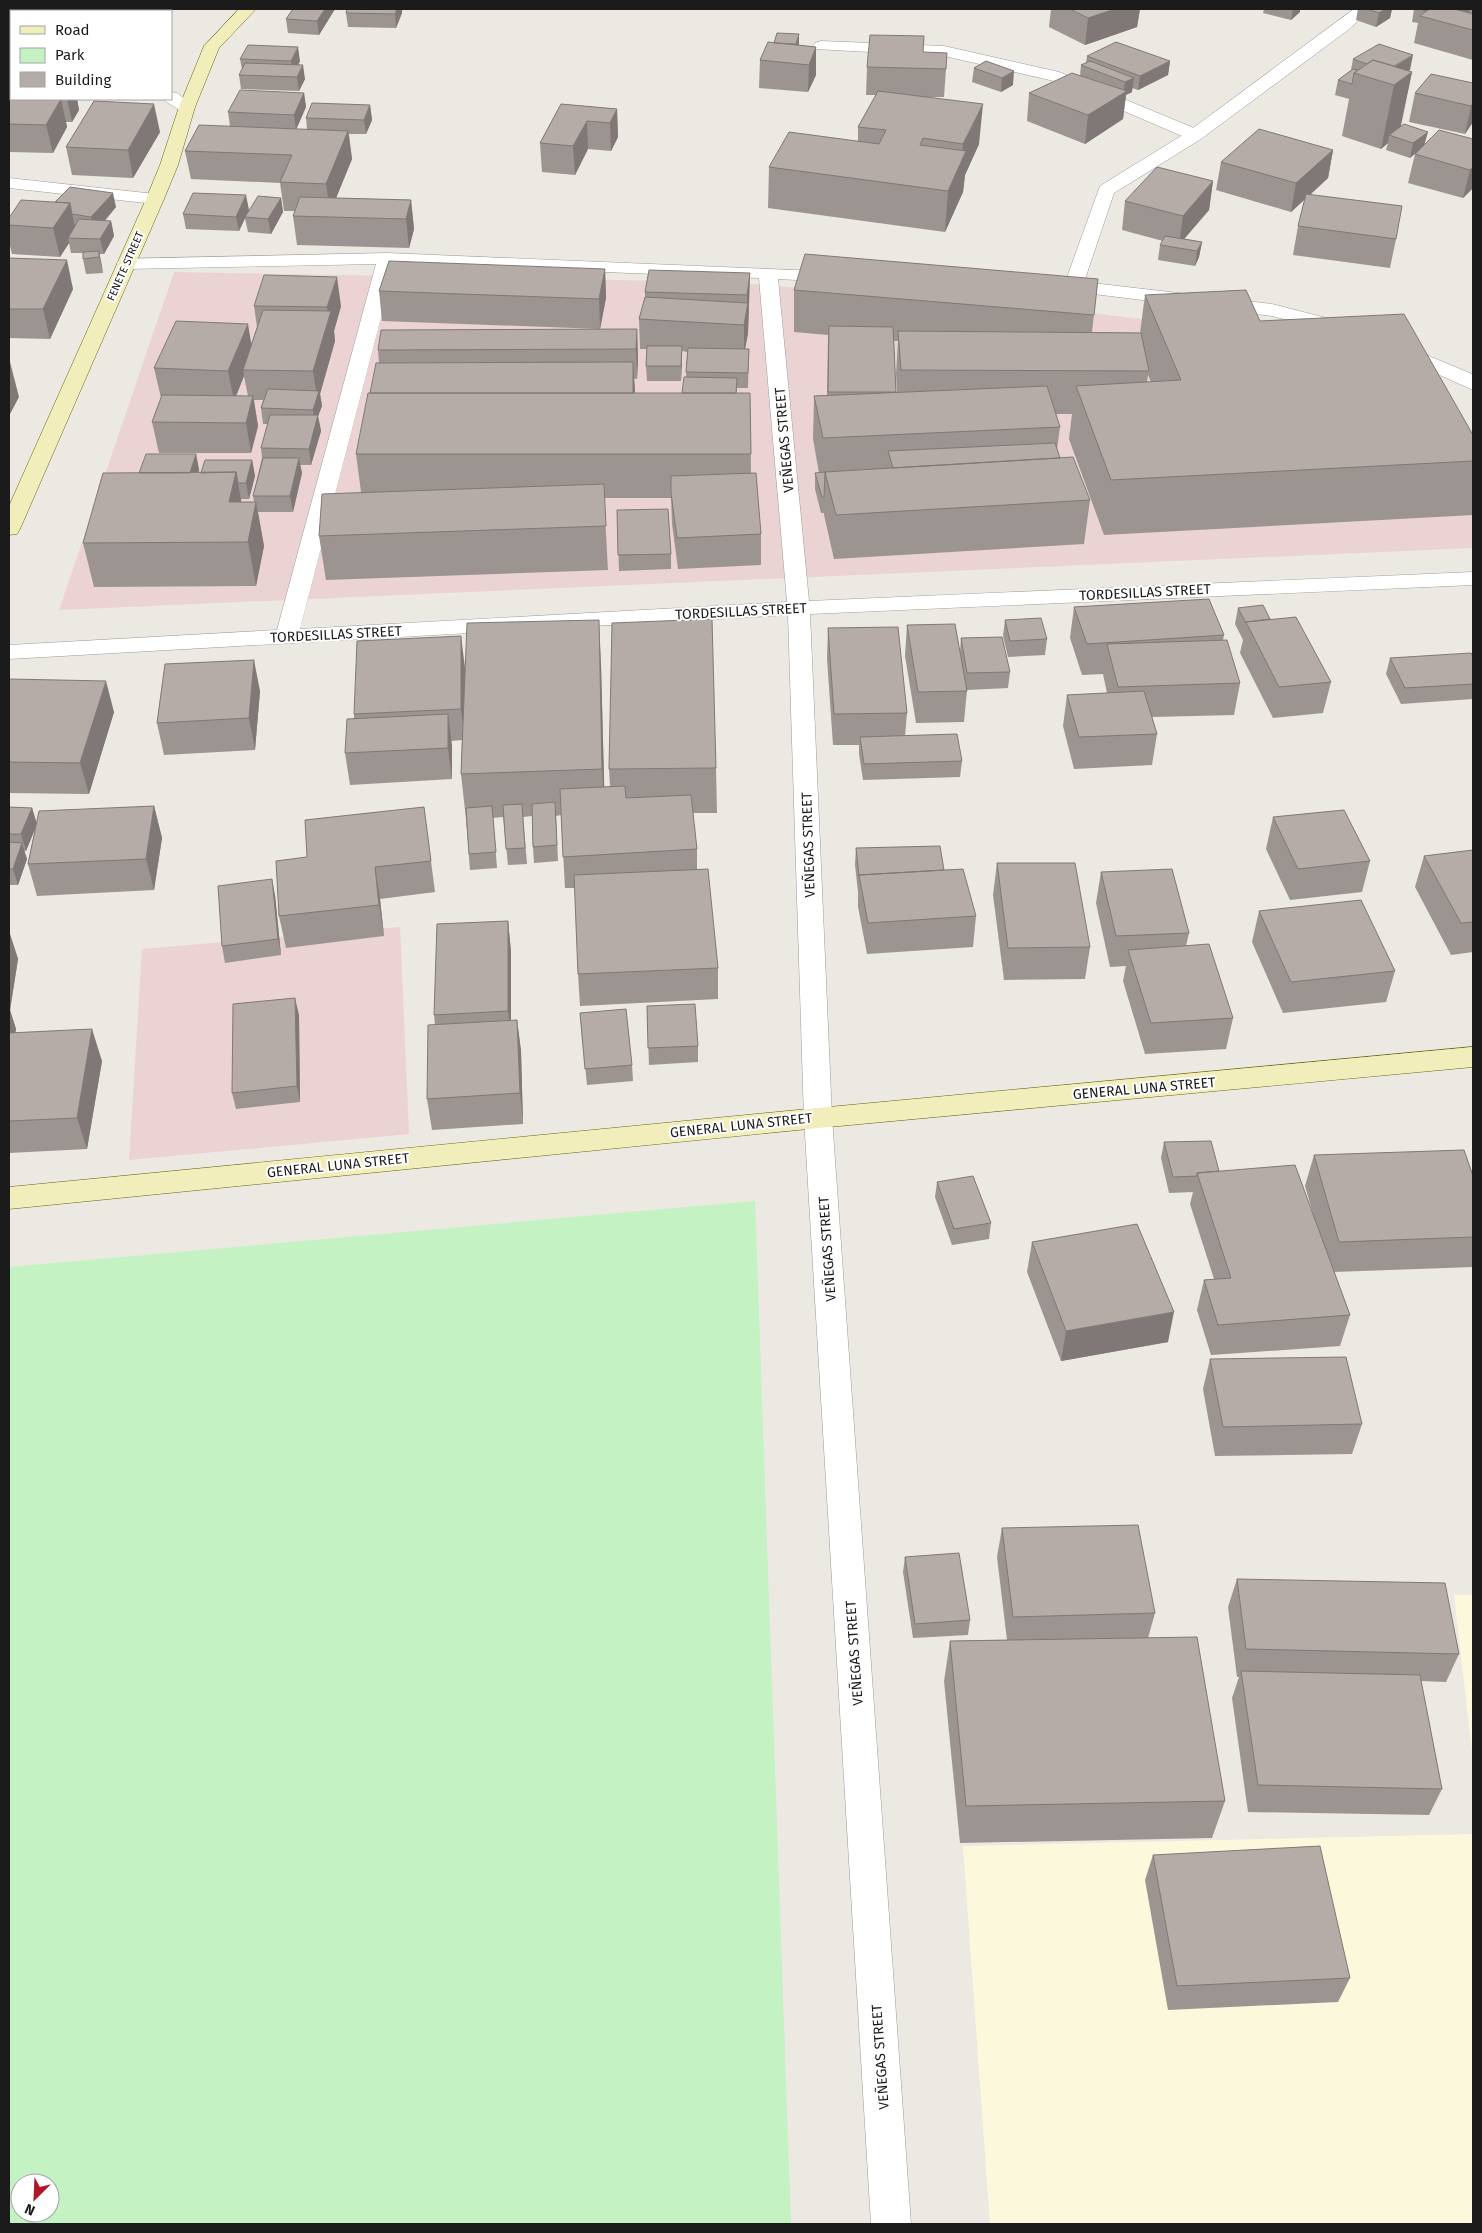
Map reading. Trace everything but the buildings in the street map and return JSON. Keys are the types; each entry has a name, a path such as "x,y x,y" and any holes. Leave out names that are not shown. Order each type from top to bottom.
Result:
{"main road":[{"name":"FENETE STREET","path":"9,529 155,199 169,165 187,107 212,46 248,9"},
{"name":"GENERAL LUNA STREET","path":"9,1198 818,1118 1473,1058"}],"street":[{"path":"1073,286 1106,190 1195,134 1342,27 1363,9"},
{"path":"821,46 944,51 1060,77 1195,134"},
{"path":"172,98 187,107"},
{"path":"9,183 155,199"},
{"path":"126,263 387,258 857,277"},
{"path":"287,636 387,258"},
{"name":"VEÑEGAS STREET","path":"768,274 799,608 818,1118 891,2224"},
{"path":"1044,285 1073,286 1272,310 1372,338 1465,378 1473,384"},
{"name":"TORDESILLAS STREET","path":"9,652 799,608 1473,578"}],"shaded area":[{"path":"174,272 724,282 1036,306 1291,338 1473,467 1473,548 59,610"},
{"path":"400,927 409,1134 129,1160 142,949"},
{"path":"1454,1595 1473,1595 1473,1761"},
{"path":"1473,1834 1473,2224 990,2224 963,1846"}],"green space":[{"path":"755,1201 791,2224 9,2224 9,1267"}]}
